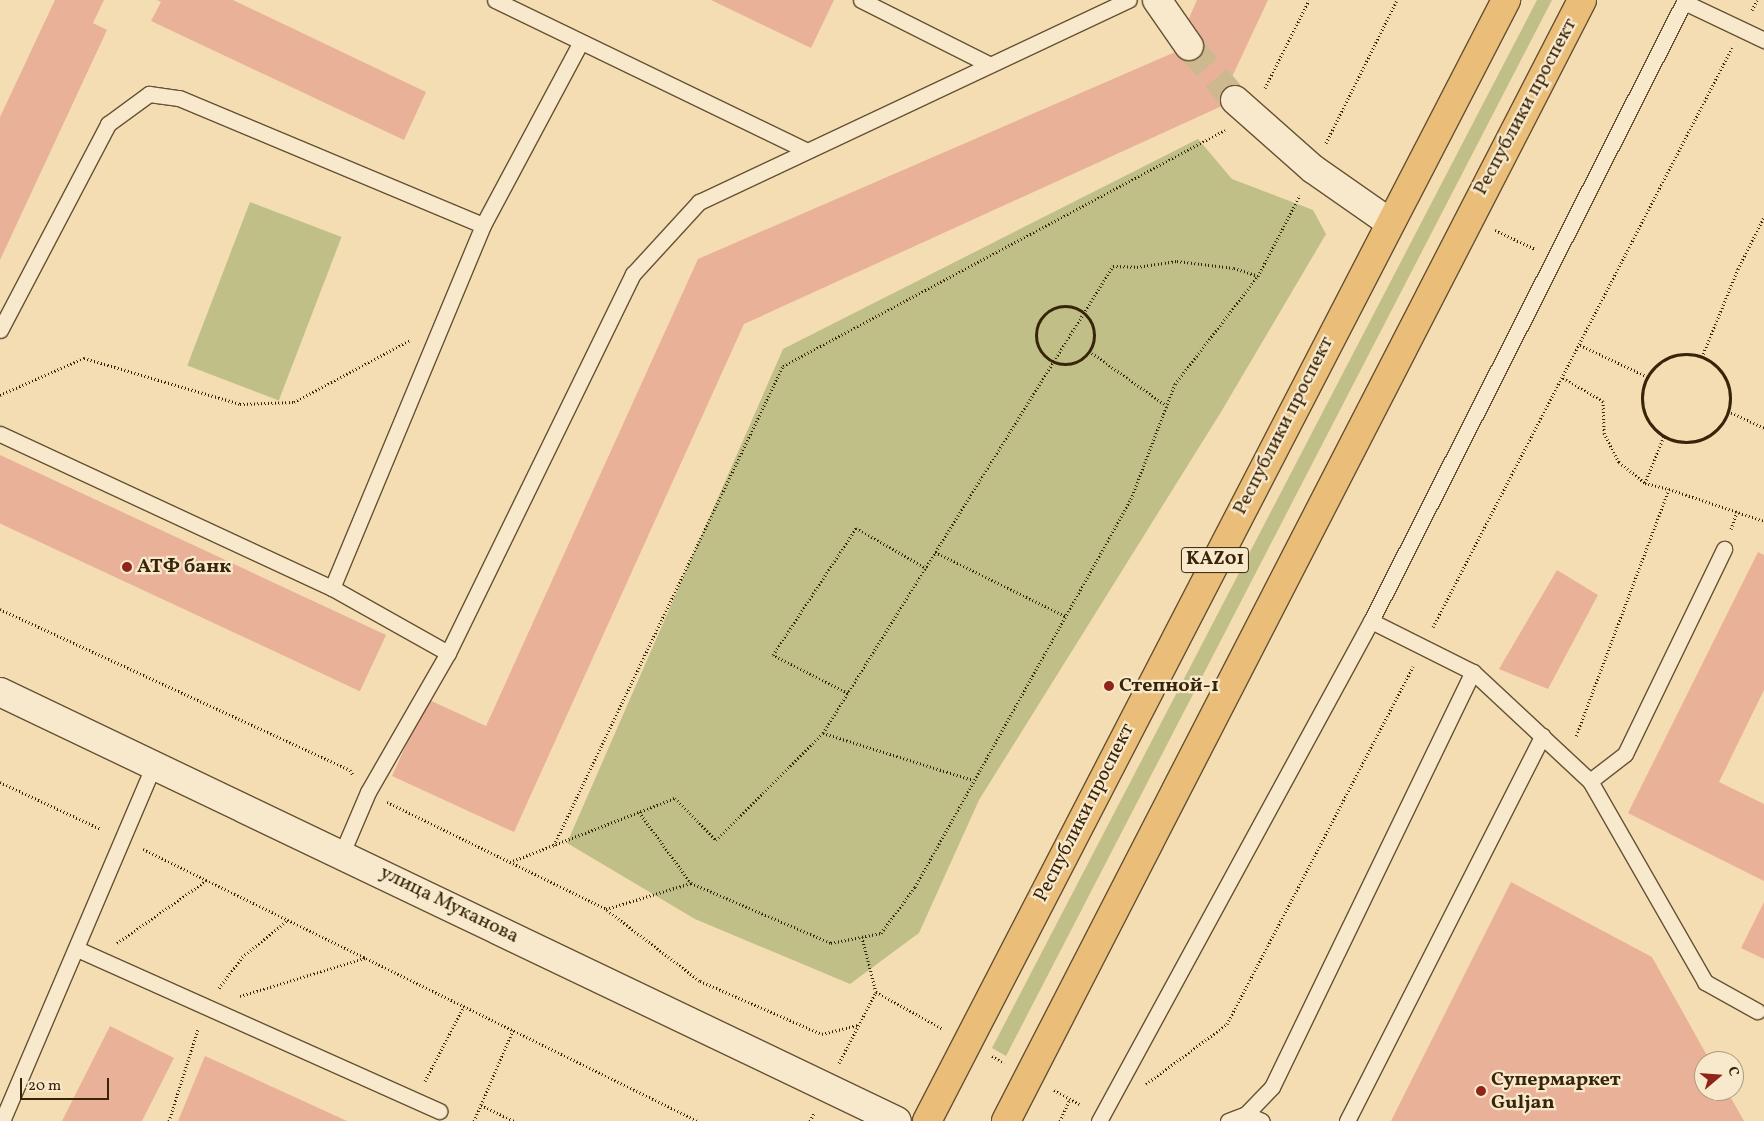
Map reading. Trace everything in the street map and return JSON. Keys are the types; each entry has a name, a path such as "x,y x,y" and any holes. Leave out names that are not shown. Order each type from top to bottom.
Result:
{"highway":[{"name":"Республики проспект","path":"927,1121 1389,222 1506,0"},
{"name":"Республики проспект","path":"1006,1121 1468,218 1582,0"}],"main road":[{"path":"1157,0 1189,46"},
{"path":"1244,107 1313,169 1389,222"},
{"name":"улица Муканова","path":"0,692 342,853 897,1121"}],"lane":[{"path":"495,0 580,43 805,150"},
{"path":"861,0 990,65"},
{"path":"342,853 368,792 448,653 633,274 699,202 805,150 1129,0"},
{"path":"1099,1121 1371,621 1684,1 1764,40"},
{"path":"332,588 483,225 580,43"},
{"path":"0,330 108,124 149,94 179,98 483,225"},
{"path":"0,434 332,588 448,653"},
{"path":"1590,781 1625,754 1724,549"},
{"path":"1371,621 1473,672 1590,781 1705,982 1757,1012"},
{"path":"1228,1121 1246,1114 1272,1088 1473,672"},
{"path":"1347,1121 1542,736"},
{"path":"2,1121 77,949 154,764"},
{"path":"77,949 440,1111"},
{"path":"1246,1114 1262,1121"}],"path":[{"path":"554,845 783,366 1244,107 1309,0"},
{"path":"639,812 691,883 831,943 881,933 915,887 1131,499 1175,384 1258,276 1397,0"},
{"path":"1140,1088 1227,1024 1757,0"},
{"path":"1702,357 1738,269 1764,217"},
{"path":"1468,218 1554,258"},
{"path":"510,862 675,798 716,840 823,733 1113,266 1137,267 1177,261 1234,268 1258,276"},
{"path":"1061,306 1076,307 1084,314 1095,331 1089,351 1083,359 1069,365 1053,363 1041,353 1035,339 1038,324 1047,312 1061,306"},
{"path":"0,395 84,358 240,404 294,402 444,321"},
{"path":"1580,345 1648,377"},
{"path":"1089,351 1167,406"},
{"path":"1684,354 1702,357 1716,366 1725,379 1730,394 1728,411 1720,425 1708,436 1693,442 1677,441 1664,436 1648,421 1642,404 1648,377 1652,369 1666,358 1684,354"},
{"path":"1563,378 1603,401 1604,433 1619,462 1645,483 1670,489 1764,521"},
{"path":"1728,411 1764,428"},
{"path":"1645,483 1664,436"},
{"path":"1567,760 1670,489"},
{"path":"848,693 773,655 856,528 926,568"},
{"path":"936,552 1065,616"},
{"path":"0,609 350,770 368,792 606,910 700,981 822,1034 859,1025"},
{"path":"823,733 973,780"},
{"path":"0,782 123,839 698,1121"},
{"path":"97,958 207,880"},
{"path":"606,910 691,883"},
{"path":"170,1121 205,1006 242,957 288,920"},
{"path":"810,1121 876,992 862,937"},
{"path":"205,1006 365,958"},
{"path":"415,1100 464,1006"},
{"path":"474,1121 513,1030"},
{"path":"1060,1121 1070,1099"},
{"path":"481,1105 514,1121"}],"shaded area":[{"path":"1537,0 1552,0 1006,1056 992,1048"},
{"path":"1198,139 1232,179 1313,210 1326,234 1221,412 979,800 919,933 850,984 695,919 567,843 783,349"},
{"path":"250,202 341,237 279,400 187,365"}],"building":[{"path":"55,0 104,0 93,23 107,30 0,260 0,117"},
{"path":"157,0 233,0 426,92 404,140 151,21 161,2"},
{"path":"711,0 834,0 811,48"},
{"path":"1197,0 1268,0 1231,79 1235,100 744,324 514,832 392,776 427,699 486,726 698,259 1189,46 1186,25"},
{"path":"0,455 386,635 360,691 0,523"},
{"path":"1758,552 1764,555 1764,690 1719,782 1764,804 1764,881 1628,813"},
{"path":"1557,570 1598,595 1548,689 1499,669"},
{"path":"1511,882 1652,957 1704,1051 1694,1051 1694,1101 1733,1101 1744,1121 1391,1121"},
{"path":"1764,902 1764,959 1741,948"},
{"path":"110,1026 174,1058 142,1121 62,1121"},
{"path":"205,1056 347,1121 178,1121"}],"tunnel":[{"path":"1189,46 1235,100"}],"place":[{"name":"АТФ банк","path":"127,567"},
{"name":"Степной-1","path":"1109,686"},
{"name":"Супермаркет Guljan","path":"1481,1091"}]}
